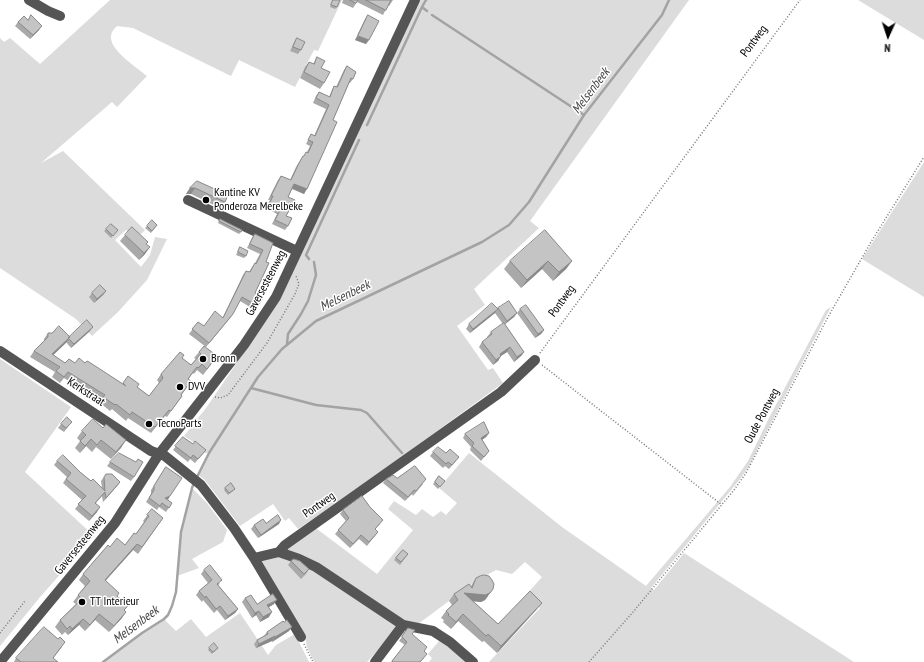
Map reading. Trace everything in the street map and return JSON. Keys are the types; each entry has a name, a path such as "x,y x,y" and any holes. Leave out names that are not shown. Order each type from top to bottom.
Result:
{"street":[{"path":"29,0 60,16"},
{"name":"Gaversesteenweg","path":"0,662 115,522 159,454 257,327 276,297 415,0"},
{"path":"188,200 297,251"},
{"name":"Kerkstraat","path":"0,351 151,451 159,454"},
{"name":"Pontweg","path":"254,558 279,552 285,545 501,392 535,360"},
{"path":"159,454 165,456 190,475 201,486 234,528 254,558 300,637"},
{"path":"279,552 316,567 403,625 433,631 450,642 472,662"},
{"path":"375,662 403,625"}],"path":[{"name":"Pontweg","path":"535,360 800,0"},
{"name":"Oude Pontweg","path":"588,662 633,612 722,505 746,473 828,317 871,242 924,157"},
{"path":"205,394 220,398 228,395 268,343 295,294 298,284 297,277 289,269"},
{"path":"535,360 722,505"},
{"path":"0,633 25,601"},
{"path":"300,637 312,662"}],"shaded area":[{"path":"110,0 342,0 318,51 314,50 295,87 239,60 231,76 133,28 117,26 114,29 111,37 112,42 119,53 147,76 117,107 112,102 41,163 63,151 145,230 137,238 126,230 115,240 141,267 150,255 155,237 167,239 147,280 118,312 92,336 76,319 0,268 0,38 4,42 10,38 40,64"},
{"path":"418,0 689,0 530,221 539,228 474,289 485,305 457,326 488,370 493,368 503,383 339,502 298,529 289,518 285,521 273,504 240,526 204,479 198,475 209,453 204,453 205,450 184,436 206,408 260,329"},
{"path":"858,0 924,0 924,40"},
{"path":"924,162 924,297 862,259"},
{"path":"831,307 748,468 651,588 654,590 684,553 854,662 489,662 540,608 526,595 542,577 525,562 512,574 496,570 476,581 418,624 405,621 287,550 286,545 313,526 377,574 413,530 388,509 394,501 416,515 422,509 433,517 441,511 446,515 457,503 439,488 469,453 562,527 646,586 730,487 748,461 826,310"},
{"path":"0,359 71,407 25,472 94,536 41,596 0,646"},
{"path":"192,488 207,503 227,530 223,542 192,559 199,568 177,576 181,532"},
{"path":"274,555 306,565 397,625 395,631 367,662 314,662 307,647 305,636 261,561"},
{"path":"240,613 268,655 276,645 295,634 309,662 103,662 142,633 164,619 176,631 191,619 206,637"},
{"path":"440,640 468,662 429,662 432,658 428,654"}],"building":[{"path":"333,0 340,0 337,7 331,5"},
{"path":"350,0 358,0 356,3"},
{"path":"366,0 391,0 386,10"},
{"path":"31,15 42,26 33,35 18,22 24,16 28,20"},
{"path":"368,15 379,21 369,40 358,36"},
{"path":"297,38 305,42 301,50 293,47"},
{"path":"317,57 325,61 321,68 330,72 324,83 304,72 309,62 314,64"},
{"path":"347,66 356,72 353,79 351,78 333,120 337,122 307,189 294,184 288,197 295,200 286,216 292,218 288,226 275,220 280,210 269,204 273,196 271,196 281,176 291,180 303,156 306,152 308,153 313,142 308,140 311,134 315,136 329,105 316,98 319,92 330,97 334,86 337,87"},
{"path":"197,181 228,195 225,202 195,188 190,188"},
{"path":"220,219 242,230 241,232 219,221"},
{"path":"152,220 157,225 152,231 147,226"},
{"path":"111,224 118,230 113,236 106,229"},
{"path":"132,227 148,242 146,244 150,247 144,253 125,235"},
{"path":"545,230 572,261 559,272 548,261 527,280 510,261"},
{"path":"255,234 273,243 266,262 269,263 255,293 263,298 258,306 242,297 233,314 209,343 192,329 198,322 204,326 215,311 223,318 246,271 250,272 263,250 250,244"},
{"path":"240,247 248,251 246,256 238,252"},
{"path":"100,285 106,291 97,299 92,293"},
{"path":"509,301 517,313 507,321 498,308"},
{"path":"492,303 498,309 473,329 469,324"},
{"path":"526,305 544,330 538,334 520,309"},
{"path":"87,320 93,327 74,344 68,338"},
{"path":"504,323 524,352 517,357 510,347 500,354 501,356 496,360 482,342 492,334 491,332"},
{"path":"59,326 70,337 52,354 65,363 69,359 75,363 79,358 85,363 87,361 126,386 123,383 128,376 139,384 137,387 149,396 163,378 161,374 180,352 184,355 182,358 191,365 201,354 199,352 204,346 217,356 207,369 202,364 198,368 197,367 188,379 191,381 181,395 182,396 171,411 169,410 155,427 132,412 130,415 116,404 115,405 103,397 105,395 68,372 64,377 56,371 60,367 34,351 48,337 48,333 52,333"},
{"path":"67,417 72,422 66,428 61,424"},
{"path":"93,419 103,428 106,424 126,440 116,452 101,440 97,445 91,439 85,446 80,441 86,435 82,431"},
{"path":"484,422 489,433 481,438 489,451 484,457 472,446 474,443 465,434"},
{"path":"183,437 193,444 195,441 206,450 198,459 193,455 191,458 175,446"},
{"path":"438,447 446,453 450,449 459,457 452,465 448,462 446,464 433,452"},
{"path":"119,453 136,462 138,459 143,462 134,477 110,462"},
{"path":"63,455 80,472 91,481 93,479 105,491 104,477 106,474 112,474 120,482 106,498 105,492 95,503 100,507 92,516 78,504 86,496 66,479 71,473 57,461"},
{"path":"415,466 426,479 416,491 414,490 408,497 386,479 393,475 397,478"},
{"path":"166,467 182,478 170,496 165,498 172,503 169,508 162,503 160,506 149,498 154,490 154,486"},
{"path":"439,476 445,481 440,487 435,482"},
{"path":"231,483 235,489 229,493 225,488"},
{"path":"362,496 370,507 383,520 375,529 378,532 369,542 361,535 353,544 338,530 349,518 343,510"},
{"path":"152,509 163,518 142,547 137,544 105,580 119,593 117,596 128,606 124,610 126,612 114,626 99,614 90,625 83,619 72,629 70,626 67,629 60,620 82,599 78,595 90,581 83,574 108,545 110,547 117,538 125,545 134,533 136,534 149,516 147,515"},
{"path":"278,515 281,520 261,535 254,525 263,519 266,523"},
{"path":"403,550 408,554 401,562 396,558"},
{"path":"294,559 300,561 309,569 304,574 291,561"},
{"path":"210,565 222,580 217,584 238,609 228,616 220,606 216,609 206,596 205,598 199,591 212,580 204,570"},
{"path":"484,575 489,576 494,584 490,593 485,595 464,593 498,624 530,591 542,603 501,646 488,634 486,636 463,614 456,622 448,615 449,614 446,611 458,600 454,594 469,584 472,588 476,578"},
{"path":"273,594 277,600 267,605 272,612 263,617 259,611 255,613 245,598 251,595 257,604"},
{"path":"287,620 292,627 259,644 257,640 268,634 267,632 283,621 284,622"},
{"path":"44,627 58,639 60,637 65,642 53,658 58,662 21,662 16,658"},
{"path":"408,628 415,630 412,634 427,647 424,651 427,654 420,662 393,662 392,661 407,642 402,637"},
{"path":"214,643 218,648 213,652 209,648"}],"waterway":[{"path":"426,0 422,7 427,11"},
{"name":"Melsenbeek","path":"196,479 209,453 258,377 282,349 316,321 482,242 509,225 529,202 584,115 662,15 669,0"},
{"path":"367,125 422,7"},
{"path":"432,15 584,115"},
{"path":"309,259 306,255 359,140"},
{"path":"287,344 288,334 308,301 316,275 314,262"},
{"path":"251,388 316,405 361,410 367,413 402,453"},
{"name":"Melsenbeek","path":"103,662 168,615 176,592 181,532 194,483"}],"place":[{"name":"Kantine KV Ponderoza Merelbeke","path":"206,200"},
{"name":"Bronn","path":"203,359"},
{"name":"DVV","path":"180,387"},
{"name":"TecnoParts","path":"149,424"},
{"name":"TT Interieur","path":"82,602"}]}
